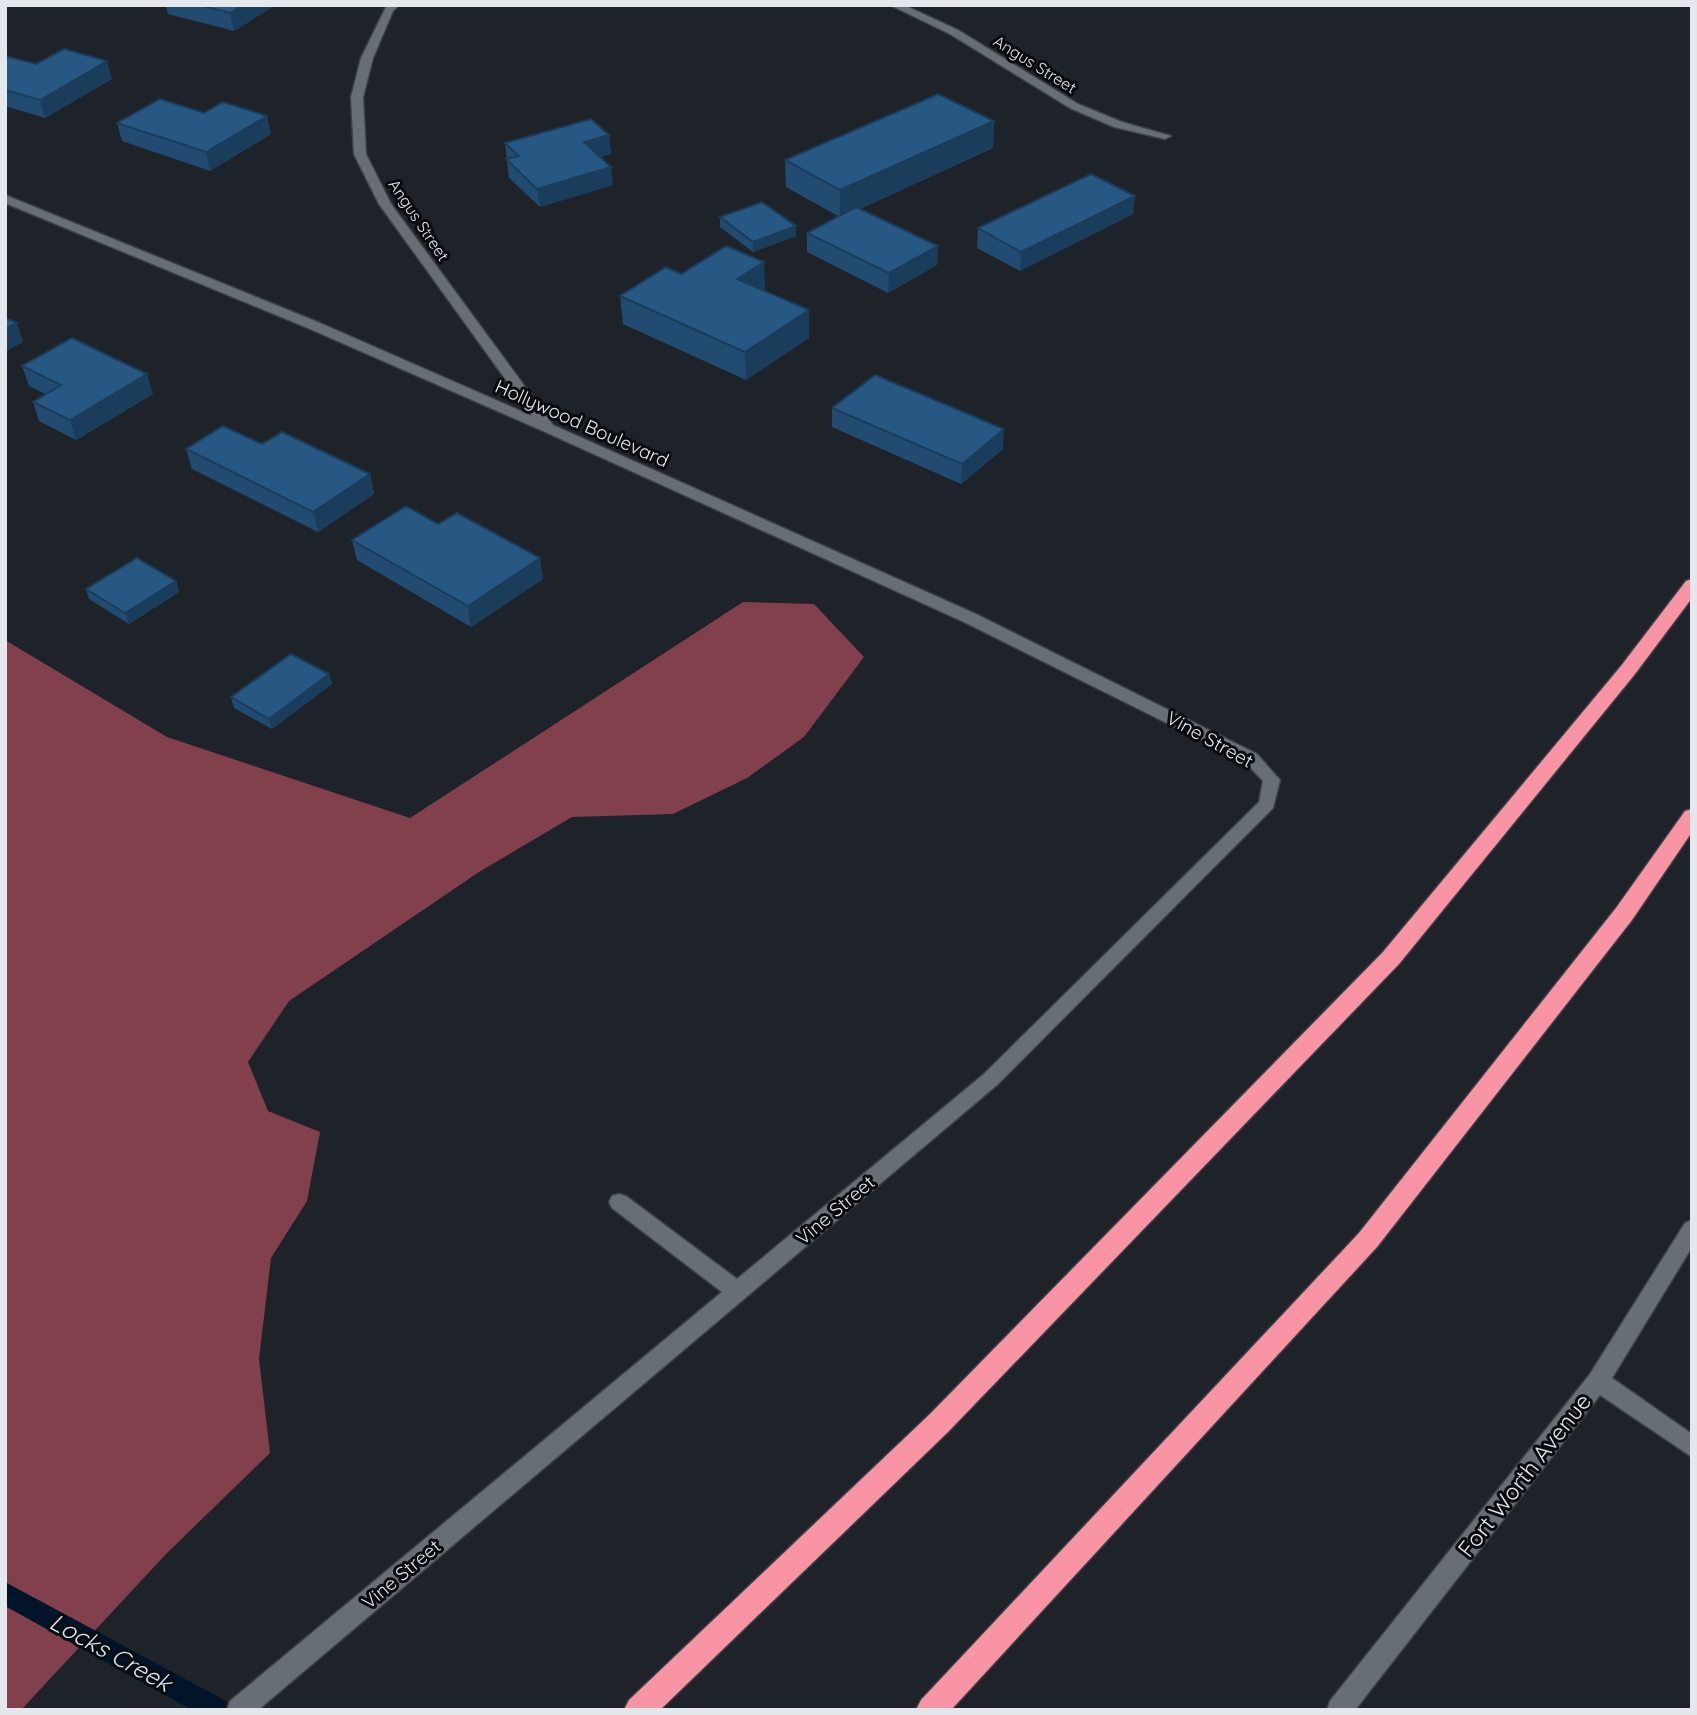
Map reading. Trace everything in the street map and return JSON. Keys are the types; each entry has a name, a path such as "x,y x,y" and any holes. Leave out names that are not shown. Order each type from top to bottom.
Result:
{"highway":[{"path":"639,1710 939,1423 1391,958 1628,670 1692,585"},
{"path":"931,1710 1368,1240 1624,914 1692,816"}],"street":[{"name":"Angus Street","path":"394,5 388,10 368,58 357,97 360,154 385,204 548,428"},
{"name":"Angus Street","path":"895,5 954,32 1074,106 1118,125 1165,136"},
{"name":"Hollywood Boulevard","path":"5,199 315,326 548,428 970,618 1135,700"},
{"name":"Vine Street","path":"239,1710 991,1079 1267,804 1272,780 1251,758 1135,700"},
{"path":"619,1202 738,1292"},
{"name":"Fort Worth Avenue","path":"1339,1710 1598,1381 1692,1228"},
{"path":"1598,1381 1692,1447"}],"shaded area":[{"path":"743,602 814,604 864,657 804,737 747,778 673,814 572,817 479,872 289,1001 248,1062 268,1111 320,1132 307,1201 271,1258 259,1359 270,1453 166,1554 21,1710 5,1710 5,640 167,737 410,818"}],"building":[{"path":"200,5 243,5 230,13"},
{"path":"64,49 107,61 40,100 5,90 5,56 36,64"},
{"path":"938,94 994,121 840,190 785,160"},
{"path":"160,99 204,113 223,102 267,116 206,152 117,123"},
{"path":"591,119 609,135 584,142 611,167 537,189 506,159 519,156 505,143"},
{"path":"1091,174 1135,196 1021,252 978,228"},
{"path":"762,202 796,226 753,242 720,217"},
{"path":"856,207 938,246 889,273 807,233"},
{"path":"726,246 764,262 737,279 809,310 745,352 620,296 666,267 681,274"},
{"path":"5,318 17,323 5,329"},
{"path":"72,338 147,374 70,420 33,402 61,385 22,366"},
{"path":"875,375 1004,429 962,464 832,408"},
{"path":"223,426 262,444 282,432 370,474 313,512 186,449"},
{"path":"406,506 438,524 457,513 540,558 468,606 352,540"},
{"path":"137,558 176,581 125,613 86,589"},
{"path":"291,654 329,674 269,719 231,697"}],"waterway":[{"name":"Locks Creek","path":"5,1593 217,1710"}]}
